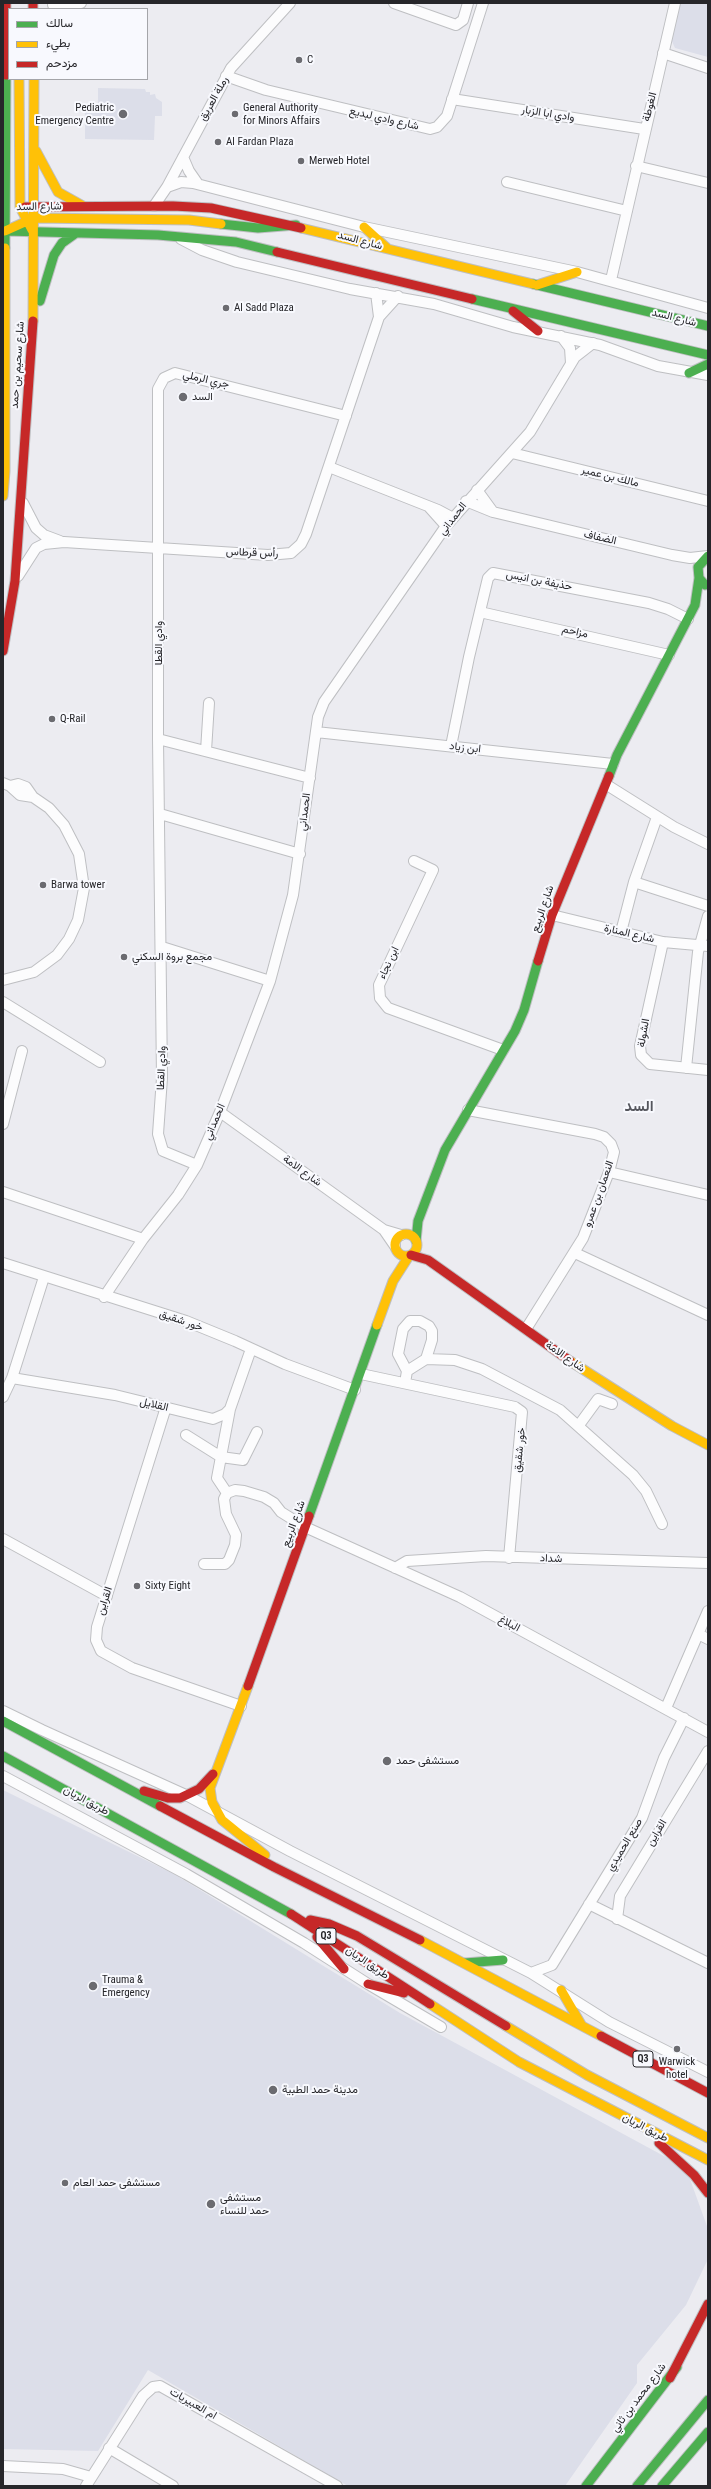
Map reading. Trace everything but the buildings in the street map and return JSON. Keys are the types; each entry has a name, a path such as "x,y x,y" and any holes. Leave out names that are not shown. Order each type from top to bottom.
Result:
{"main road":[{"name":"شارع سحيم بن حمد","path":"3,496 4,161 8,32 5,18 6,3"},
{"path":"19,80 22,221"},
{"name":"شارع سحيم بن حمد","path":"3,651 15,581 34,327 34,232 22,221 34,207 34,80"},
{"path":"35,150 58,192 83,206"},
{"name":"شارع السد","path":"4,231 22,221 34,207 157,206 211,208 296,225 708,326"},
{"path":"4,207 22,221"},
{"path":"4,221 202,221 258,228 296,225"},
{"name":"شارع السد","path":"22,221 34,232 208,238 265,248 387,280 708,355"},
{"path":"364,227 389,249"},
{"path":"34,327 54,255 62,243 76,233"},
{"path":"537,285 577,272"},
{"path":"507,307 538,331"},
{"path":"21,346 22,370 28,395"},
{"path":"689,373 708,364"},
{"name":"شارع الربيع","path":"696,605 699,578 698,567 708,556"},
{"path":"699,578 708,586"},
{"name":"شارع الربيع","path":"416,1242 418,1221 445,1150 502,1050 515,1031 524,1010 552,915 607,785 614,764 688,619 696,605 708,593"},
{"name":"شارع الربيع","path":"403,1235 418,1221"},
{"path":"403,1235 411,1236 416,1242 414,1252 410,1255 402,1255 396,1249 403,1235"},
{"name":"شارع الامة","path":"416,1242 428,1260"},
{"name":"شارع الربيع","path":"274,1867 266,1856 229,1827 216,1811 210,1794 213,1774 241,1706 361,1374 393,1281 396,1249"},
{"name":"شارع الربيع","path":"393,1281 410,1255"},
{"name":"شارع الامة","path":"410,1255 428,1260 588,1374 672,1426 708,1446"},
{"name":"Q3","path":"3,1721 274,1867 466,1963 706,2092"},
{"name":"طريق الريان","path":"3,1756 298,1918 519,2062 708,2160"},
{"name":"شارع الربيع","path":"115,1782 168,1798 188,1796 204,1785 213,1774"},
{"path":"298,1918 344,1969"},
{"path":"298,1918 329,1924 357,1936 587,2075 708,2138"},
{"path":"466,1963 503,1960"},
{"path":"368,1984 406,1994 425,2002"},
{"path":"558,1988 583,2027"},
{"path":"587,2075 666,2107 708,2128"},
{"path":"642,2127 694,2175 708,2193"},
{"path":"670,2378 708,2304"},
{"name":"شارع محمد بن ثاني","path":"586,2486 670,2378 708,2321"},
{"path":"637,2486 708,2400"},
{"path":"662,2486 708,2432"}],"street":[{"path":"53,5 81,3"},
{"name":"رملة العريق","path":"157,206 226,76 240,56 290,3"},
{"path":"394,3 456,25 463,20 468,3"},
{"name":"شارع وادي لبديع","path":"226,76 266,90 430,130 443,123 483,3"},
{"name":"الغوطة","path":"611,280 644,129 675,3"},
{"path":"663,53 708,68"},
{"name":"وادي ابا الزبار","path":"452,99 644,129"},
{"path":"183,157 189,171 198,184"},
{"path":"636,166 708,183"},
{"name":"شارع السد","path":"167,187 181,182 198,184 364,227 611,280 708,308"},
{"path":"507,182 627,211"},
{"path":"157,206 170,212 165,220"},
{"name":"شارع السد","path":"173,236 202,250 232,261 350,289 398,296 440,306 513,327 593,343 658,366 689,373 708,375"},
{"path":"376,293 379,317"},
{"path":"379,317 398,296"},
{"name":"رأس قرطاس","path":"15,581 36,548 44,544 64,542 268,555 291,553 301,544 306,534 379,317"},
{"path":"560,336 570,348 571,363"},
{"name":"الحمداني","path":"104,1297 143,1239 178,1195 197,1165 220,1112 270,982 285,929 300,854 316,732 324,702 449,522 466,501 530,432 571,363 580,351 593,343"},
{"name":"جري الرملي","path":"159,548 158,397 160,383 164,378 175,373 346,416"},
{"name":"مالك بن عمير","path":"512,453 708,501"},
{"path":"329,467 429,507 449,522"},
{"path":"476,490 493,512"},
{"name":"الضفاف","path":"466,501 493,512 672,556 690,558 708,556"},
{"name":"رأس قرطاس","path":"22,502 36,528 44,535 64,542"},
{"name":"وادي القطا","path":"159,548 158,739 162,947 162,1078 158,1142 163,1151 168,1154 197,1165"},
{"name":"حذيفة بن انيس","path":"451,746 488,578 493,573 649,603 668,609 688,619"},
{"name":"مزاحم","path":"480,612 669,655"},
{"path":"206,751 209,703"},
{"name":"ابن زياد","path":"316,732 614,764"},
{"path":"158,739 310,778"},
{"path":"3,980 34,972 57,955 73,931 83,899 82,865 75,844 57,816 33,797 20,796 7,785"},
{"path":"607,785 657,817 708,844"},
{"path":"160,814 300,854"},
{"path":"621,932 634,882 657,817"},
{"name":"ابن نجاء","path":"414,861 433,870 379,985 380,998 388,1008 502,1050"},
{"path":"634,882 708,906"},
{"name":"شارع المنارة","path":"552,915 663,942 704,946"},
{"path":"686,1068 708,916"},
{"name":"الشولة","path":"663,942 640,1050 643,1059 650,1064 708,1070"},
{"path":"162,947 270,982"},
{"path":"3,1002 100,1062"},
{"path":"3,1124 22,1052"},
{"name":"النعمان بن عمرو","path":"468,1110 604,1137 611,1144 614,1152 609,1172 590,1222 575,1253 526,1329"},
{"name":"شارع الامة","path":"220,1112 384,1230 403,1235"},
{"path":"609,1172 708,1195"},
{"path":"3,1192 143,1239"},
{"name":"شارع الامة","path":"384,1230 396,1249"},
{"path":"575,1253 708,1315"},
{"name":"خور شقيق","path":"3,1263 104,1297 186,1321 285,1364 355,1390"},
{"path":"3,1396 12,1378 44,1277"},
{"path":"405,1383 407,1371 398,1354 403,1329 410,1321 420,1321 429,1326 432,1331 432,1340 426,1359"},
{"path":"204,1564 225,1564 229,1560 235,1545 236,1535 226,1514 224,1499 226,1493 217,1478 230,1409 251,1349"},
{"path":"407,1371 426,1359 455,1360 482,1369 540,1397 579,1425 633,1475 646,1491 662,1524"},
{"name":"خور شقيق","path":"361,1374 515,1407 522,1412 508,1558"},
{"name":"القلايل","path":"12,1378 115,1396 212,1419 219,1417 230,1409"},
{"path":"579,1425 598,1399 612,1404"},
{"name":"القراين","path":"166,1407 95,1634 101,1651 150,1676 241,1706"},
{"path":"186,1435 221,1457 243,1460 257,1432"},
{"name":"البلاغ","path":"226,1493 234,1490 244,1491 264,1497 274,1503 281,1512 305,1528 460,1597 708,1732"},
{"path":"3,1539 107,1596"},
{"name":"شداد","path":"395,1568 407,1561 486,1556 508,1558 708,1563"},
{"path":"666,1708 708,1611"},
{"path":"698,1634 708,1639"},
{"path":"3,1711 188,1796 290,1852 531,1973 558,1988 609,2022 708,2072"},
{"name":"صنع الحميدي","path":"552,1965 646,1811 664,1758 684,1718"},
{"name":"القراين","path":"617,1919 620,1896 708,1751"},
{"name":"طريق الريان","path":"3,1776 186,1874 304,1943 441,2028"},
{"path":"589,1904 708,1964"},
{"path":"531,1973 552,1965 558,1988"},
{"name":"ام العبيريات","path":"86,2486 143,2396 153,2387 160,2386 337,2486"},
{"path":"110,2448 173,2486"},
{"path":"3,2466 68,2469 92,2477"}],"shaded area":[{"path":"678,3 708,3 708,57 675,48 669,35"},
{"name":"Pediatric Emergency Centre","path":"98,88 145,89 146,92 150,92 150,95 155,94 156,98 162,102 162,116 155,116 154,140 85,139 85,112 104,112 104,106 98,105"},
{"name":"مدينة حمد الطبية","path":"3,1790 174,1874 400,2013 686,2168 708,2229 708,2259 686,2305 637,2365 637,2383 565,2486 348,2486 148,2370 98,2451 3,2449"}],"traffic: fast":[{"path":"5,248 6,75"},
{"path":"221,224 258,228 296,225"},
{"path":"5,231 158,235 236,242 277,252"},
{"path":"40,301 54,255 62,243 76,233"},
{"path":"533,284 708,326"},
{"path":"472,299 708,355"},
{"path":"689,373 708,364"},
{"path":"705,585 699,578 698,567 708,556"},
{"path":"609,776 617,755 695,605 699,578"},
{"path":"416,1241 418,1221 445,1150 515,1031 524,1010 538,961"},
{"path":"309,1516 377,1325"},
{"path":"3,1721 160,1806"},
{"path":"3,1756 291,1914"},
{"path":"465,1963 503,1960"},
{"path":"586,2486 677,2367"},
{"path":"637,2486 708,2400"},
{"path":"662,2486 708,2432"}],"traffic: slow":[{"path":"19,80 20,207 32,230"},
{"path":"33,321 34,80"},
{"path":"36,151 58,192 83,206"},
{"path":"5,231 34,218 189,220 221,224"},
{"path":"364,227 387,248"},
{"path":"301,228 533,284"},
{"path":"3,496 5,471 5,248"},
{"path":"537,285 577,272"},
{"path":"406,1234 414,1237 417,1245 414,1253 406,1256 398,1253 395,1245 398,1237 406,1234"},
{"path":"377,1325 393,1281 409,1256"},
{"path":"570,1361 672,1426 708,1445"},
{"path":"248,1686 210,1788 212,1802 222,1820 265,1855"},
{"path":"420,1940 601,2036"},
{"path":"561,1990 582,2026"},
{"path":"430,2004 519,2062 708,2160"},
{"path":"506,2026 587,2075 708,2138"}],"traffic: jam":[{"path":"6,3 6,75"},
{"path":"33,3 33,8"},
{"path":"25,207 173,206 211,208 301,228"},
{"path":"277,252 472,299"},
{"path":"513,311 538,331"},
{"path":"3,651 15,581 33,321"},
{"path":"538,961 552,915 609,776"},
{"path":"411,1255 428,1260 570,1361"},
{"path":"248,1686 309,1516"},
{"path":"144,1791 168,1798 180,1798 199,1789 213,1774"},
{"path":"160,1806 274,1867 420,1940"},
{"path":"291,1914 430,2004"},
{"path":"310,1920 329,1924 357,1936 506,2026"},
{"path":"317,1937 344,1969"},
{"path":"368,1984 404,1993"},
{"path":"601,2036 708,2093"},
{"path":"659,2143 694,2175 708,2193"},
{"path":"670,2378 708,2304"}],"place":[{"name":"C","path":"299,60"},
{"name":"Pediatric Emergency Centre","path":"123,114"},
{"name":"General Authority for Minors Affairs","path":"235,114"},
{"name":"Al Fardan Plaza","path":"218,142"},
{"name":"Merweb Hotel","path":"301,161"},
{"name":"Al Sadd Plaza","path":"226,308"},
{"name":"السد","path":"183,397"},
{"name":"Q-Rail","path":"52,719"},
{"name":"Barwa tower","path":"43,885"},
{"name":"مجمع بروة السكني","path":"124,957"},
{"name":"Sixty Eight","path":"137,1586"},
{"name":"مستشفى حمد","path":"387,1761"},
{"name":"Trauma & Emergency","path":"93,1986"},
{"name":"Warwick hotel","path":"677,2049"},
{"name":"مدينة حمد الطبية","path":"273,2090"},
{"name":"مستشفى حمد العام","path":"65,2183"},
{"name":"مستشفى حمد للنساء","path":"211,2204"}],"district":[{"name":"السد","path":"639,1107"}]}
